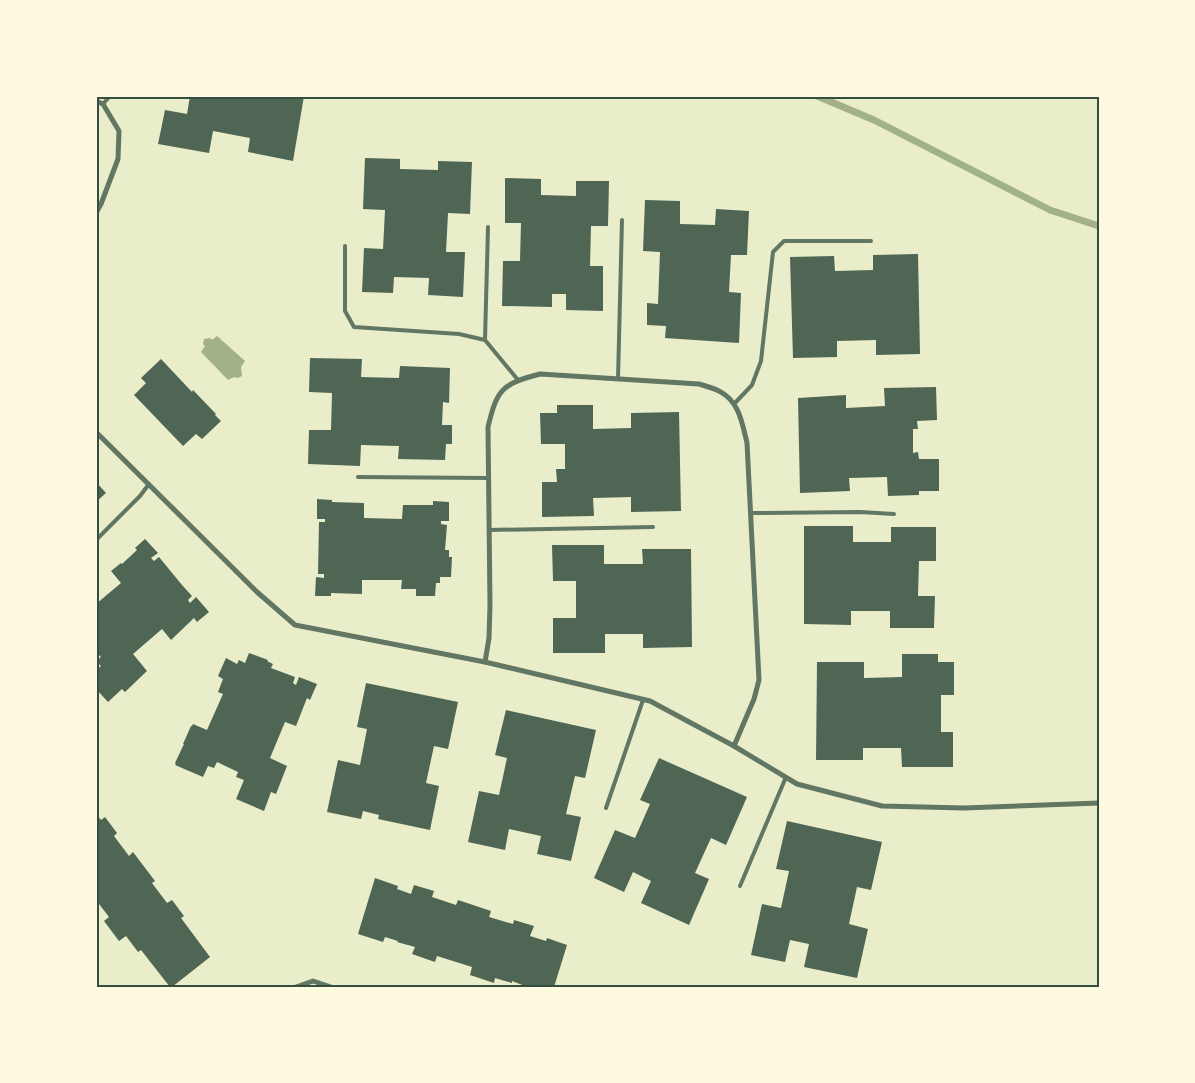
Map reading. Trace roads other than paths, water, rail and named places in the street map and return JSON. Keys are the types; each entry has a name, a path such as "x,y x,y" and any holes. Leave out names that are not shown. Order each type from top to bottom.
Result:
{"street":[{"path":"96,101 103,104 119,131 118,159 96,213"},
{"path":"485,662 489,638 488,427 493,405 502,390 518,380 540,374 699,384 720,391 734,404 742,422 746,442 759,680 754,699 734,746"},
{"path":"96,432 257,592 295,625 485,662 650,701 734,746 797,784 882,806 964,808 1099,803"},
{"path":"296,987 314,982 331,987"}],"lane":[{"path":"103,104 110,96"},
{"path":"618,379 622,220"},
{"path":"485,340 488,227"},
{"path":"734,404 752,385 761,361 773,252 784,241 871,241"},
{"path":"345,246 344,311 354,327 459,334 485,340 518,380"},
{"path":"358,477 488,478"},
{"path":"96,540 140,496 149,484"},
{"path":"750,512 860,512 894,514"},
{"path":"489,530 653,528"},
{"path":"606,808 643,700"},
{"path":"740,886 786,777"}],"waterway":[{"path":"817,96 874,120 1050,210 1099,226"}]}
